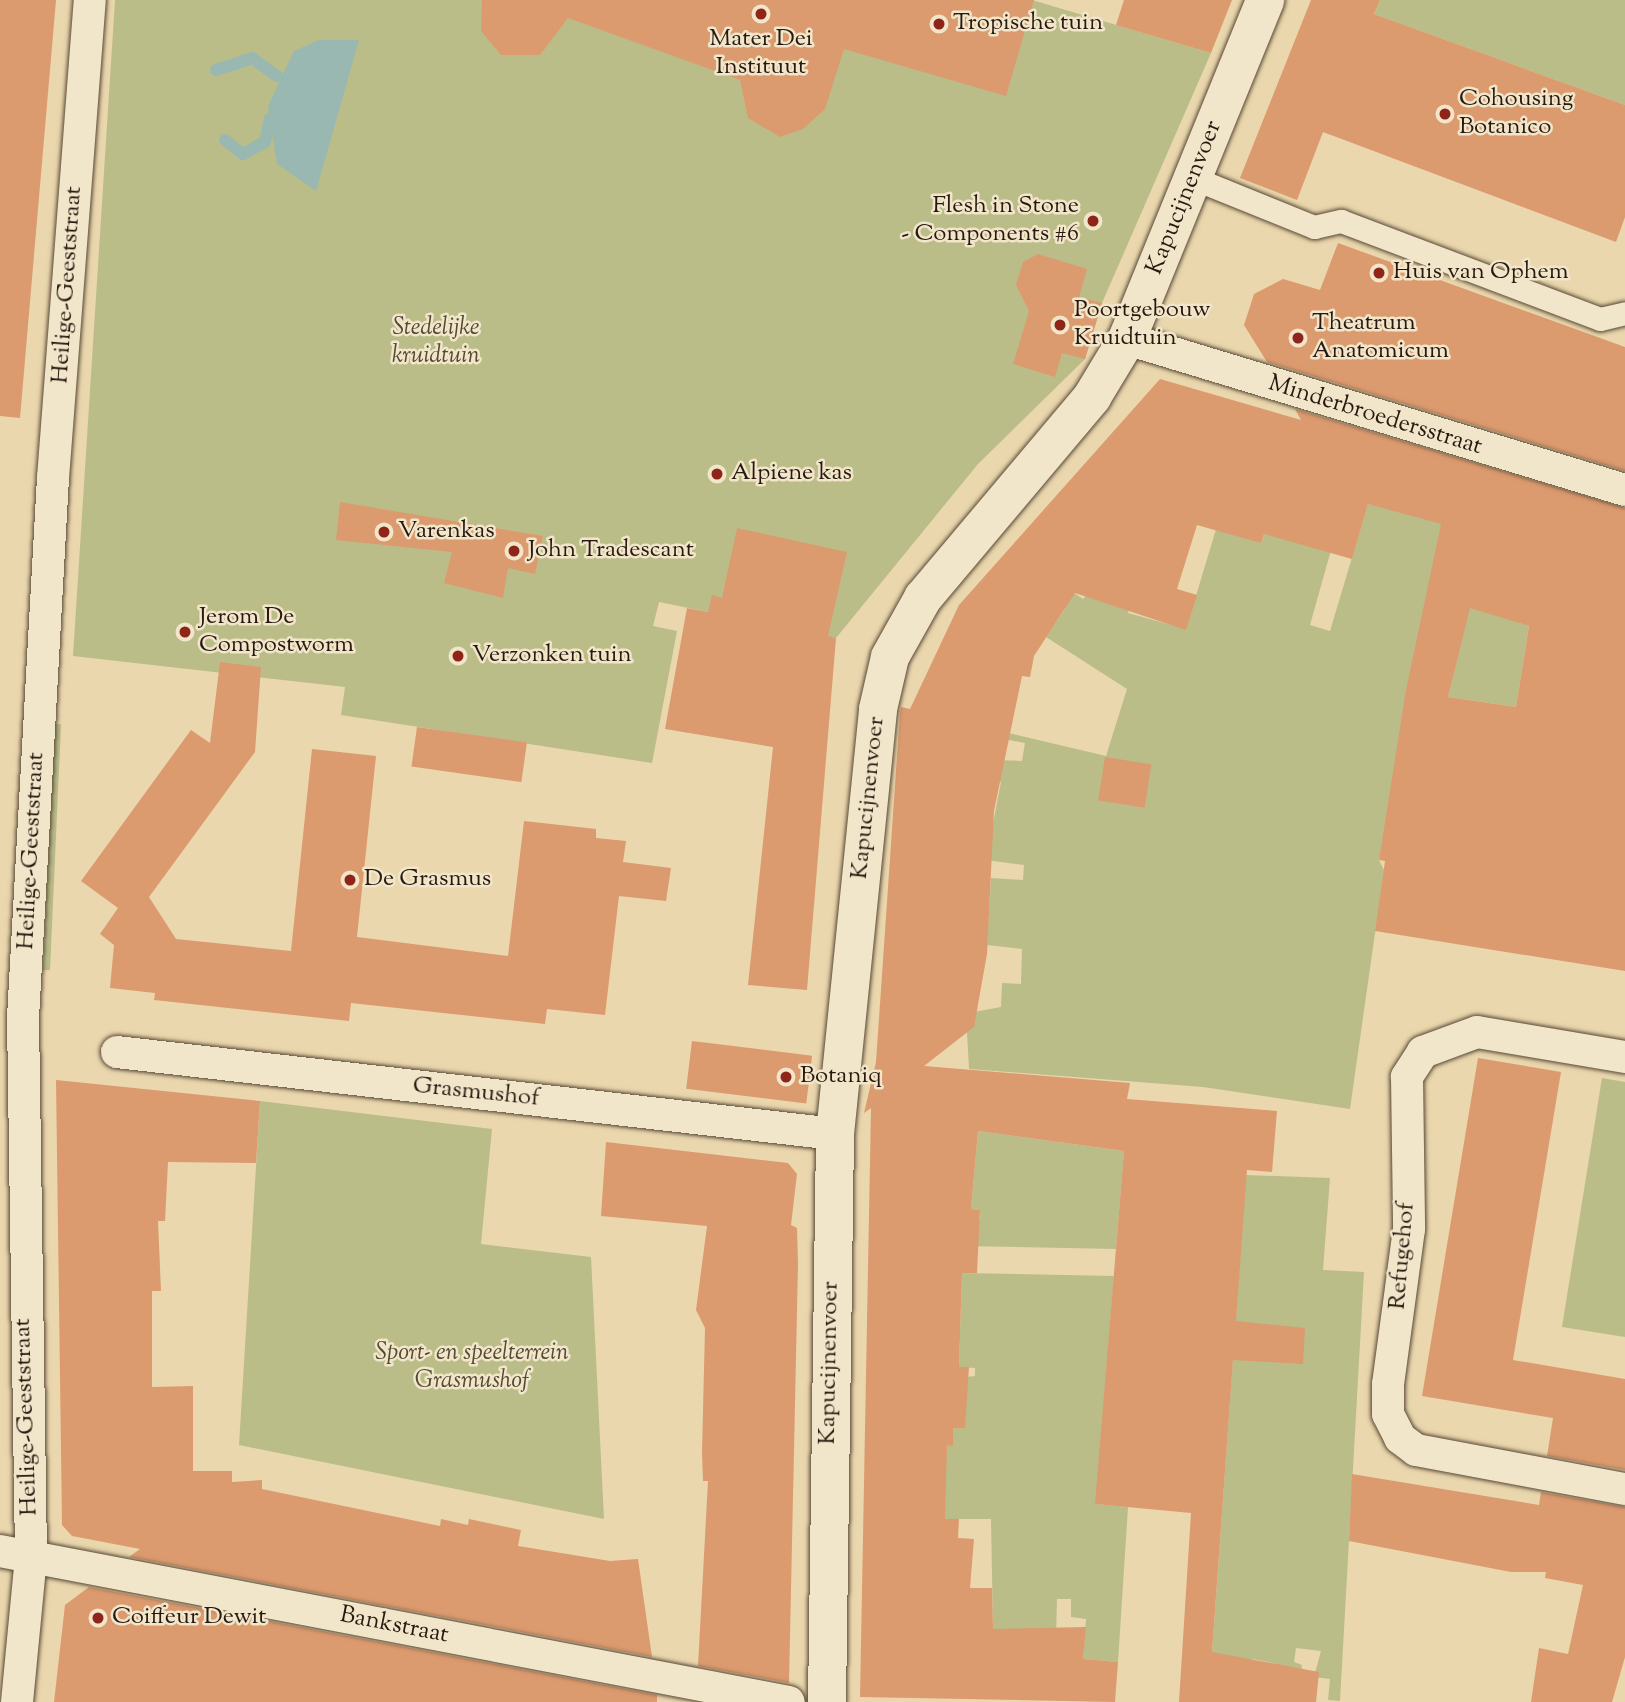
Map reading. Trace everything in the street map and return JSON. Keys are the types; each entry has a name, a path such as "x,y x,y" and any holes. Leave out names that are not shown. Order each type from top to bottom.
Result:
{"street":[{"name":"Heilige-Geeststraat","path":"17,1702 31,1556 10,1158 50,524 90,0"},
{"name":"Kapucijnenvoer","path":"827,1702 835,1134 878,709 890,657 923,598 1092,397 1127,339 1265,0"},
{"path":"1193,178 1314,228 1341,221 1600,319 1625,313"},
{"name":"Minderbroedersstraat","path":"1127,339 1625,490"},
{"name":"Refugehof","path":"1625,1057 1478,1032 1423,1052 1407,1077 1409,1229 1388,1384 1388,1414 1400,1438 1416,1450 1625,1489"},
{"name":"Grasmushof","path":"117,1052 835,1134"},
{"name":"Bankstraat","path":"0,1551 789,1702"}],"green space":[{"name":"Stedelijke kruidtuin","path":"115,0 1032,0 1211,53 1102,303 1085,359 978,464 836,638 659,602 653,626 677,631 652,763 341,715 345,687 73,656"},
{"path":"1380,0 1625,0 1625,105 1374,14"},
{"path":"1232,476 1261,543 1264,534 1333,543 1310,625 1330,631 1368,504 1443,517 1379,860 1384,870 1350,1109 1203,1087 969,1069 967,1032 974,1012 1001,1007 1002,983 1021,984 1022,949 987,945 991,878 1023,880 1024,865 986,860 1001,782 991,780 994,760 1022,761 1025,743 982,735 983,727 1106,756 1127,689 1046,637 1065,609 1053,601 1064,586 1083,599 1136,540 1151,548 1128,613 1186,629"},
{"path":"1488,522 1520,623 1529,626 1516,707 1448,697"},
{"path":"55,724 61,724 50,970 43,970"},
{"path":"1602,1078 1625,1082 1625,1337 1562,1327"},
{"name":"Sport- en speelterrein Grasmushof","path":"260,1101 492,1129 481,1244 591,1257 604,1519 239,1445"},
{"path":"978,1131 1124,1151 1116,1249 962,1246 980,1219 980,1210 971,1209"},
{"path":"1246,1175 1330,1178 1323,1270 1364,1272 1340,1701 1328,1700 1330,1679 1314,1677 1321,1651 1296,1648 1294,1662 1302,1665 1296,1702 1272,1693 1277,1664 1253,1659 1209,1695"},
{"path":"962,1273 1114,1276 1096,1504 1128,1507 1118,1662 1083,1659 1086,1619 1071,1617 1071,1599 1057,1599 1056,1640 993,1629 991,1519 941,1519 947,1445 953,1445 953,1428 965,1427 965,1377 975,1376 975,1368 959,1367"}],"water":[{"path":"319,40 359,40 316,191 277,164 268,106 294,51"}],"building":[{"path":"0,0 56,0 20,418 0,416"},
{"path":"482,0 1034,0 1006,96 844,49 825,109 803,129 780,137 748,118 740,80 568,18 540,55 501,55 481,31"},
{"path":"1124,0 1232,0 1211,53 1116,25"},
{"name":"Cohousing Botanico","path":"1311,0 1380,0 1374,14 1625,105 1625,217 1616,242 1323,132 1297,200 1240,178"},
{"path":"1338,243 1625,347 1625,471 1267,362 1244,325 1254,294 1283,279 1320,290"},
{"name":"Poortgebouw Kruidtuin","path":"1038,254 1087,269 1079,297 1102,303 1085,359 1062,353 1055,377 1013,364 1029,311 1016,285 1023,262"},
{"path":"1160,379 1301,420 1295,409 1625,508 1625,971 1375,931 1385,861 1379,860 1406,690 1441,524 1368,504 1352,559 1264,534 1261,543 1197,525 1177,589 1197,595 1186,630 1075,593 1034,656 1030,677 1022,676 994,811 987,954 974,1027 924,1066 1130,1083 1127,1099 1277,1111 1272,1172 1247,1170 1236,1321 1305,1328 1303,1364 1233,1360 1212,1652 1319,1672 1316,1702 1179,1702 1191,1513 1095,1504 1124,1151 978,1131 971,1209 980,1210 977,1273 962,1273 959,1367 969,1367 965,1428 953,1428 953,1446 947,1445 945,1519 959,1519 958,1538 974,1539 970,1588 992,1588 993,1629 1086,1627 1083,1659 1118,1662 1115,1702 860,1697 871,1108 864,1113 876,1062 900,713 901,707 910,709 959,605","holes":["1470,608 1529,626 1516,707 1448,697"]},
{"path":"340,502 543,536 535,574 508,568 503,598 444,583 452,552 336,540"},
{"path":"737,528 847,552 828,636 836,638 807,990 748,985 773,747 665,729 687,608 708,612 712,595 722,598"},
{"path":"220,662 261,667 255,752 149,897 176,939 291,951 312,749 376,756 357,937 508,956 524,821 596,829 596,838 626,841 623,862 671,868 666,901 619,896 605,1015 547,1009 545,1024 351,1003 349,1021 154,1000 155,993 110,988 114,945 100,934 118,908 81,881 191,730 210,743"},
{"path":"417,727 527,742 521,782 411,767"},
{"path":"1105,757 1151,764 1145,808 1098,800"},
{"path":"692,1041 812,1056 806,1103 686,1089"},
{"path":"1478,1058 1561,1072 1513,1360 1625,1379 1625,1470 1547,1456 1553,1418 1422,1396"},
{"path":"56,1080 260,1101 256,1163 168,1162 165,1221 158,1221 161,1291 152,1291 152,1387 193,1386 193,1471 232,1471 232,1482 262,1480 262,1489 440,1526 441,1519 468,1525 469,1519 521,1530 518,1546 610,1561 638,1559 652,1657 129,1557 140,1549 72,1536 62,1525"},
{"path":"606,1142 788,1163 797,1174 791,1225 797,1228 798,1264 789,1683 698,1666 708,1481 703,1481 702,1452 705,1328 696,1310 707,1226 601,1216"},
{"path":"1352,1474 1539,1505 1541,1492 1625,1507 1625,1657 1612,1702 1531,1702 1539,1648 1568,1654 1583,1585 1545,1578 1546,1572 1511,1572 1349,1541"},
{"path":"89,1587 657,1695 657,1702 54,1702 65,1605"}],"waterway":[{"path":"216,70 252,58 277,76"},
{"path":"225,140 243,154 265,142 270,119"}],"place":[{"name":"Mater Dei Instituut","path":"761,14"},
{"name":"Tropische tuin","path":"939,24"},
{"name":"Cohousing Botanico","path":"1445,114"},
{"name":"Flesh in Stone - Components #6","path":"1093,221"},
{"name":"Huis van Ophem","path":"1379,273"},
{"name":"Poortgebouw Kruidtuin","path":"1060,325"},
{"name":"Theatrum Anatomicum","path":"1298,338"},
{"name":"Alpiene kas","path":"717,474"},
{"name":"Varenkas","path":"384,532"},
{"name":"John Tradescant","path":"514,551"},
{"name":"Jerom De Compostworm","path":"185,632"},
{"name":"Verzonken tuin","path":"458,656"},
{"name":"De Grasmus","path":"350,880"},
{"name":"Botaniq","path":"786,1077"},
{"name":"Coiffeur Dewit","path":"98,1618"}]}
